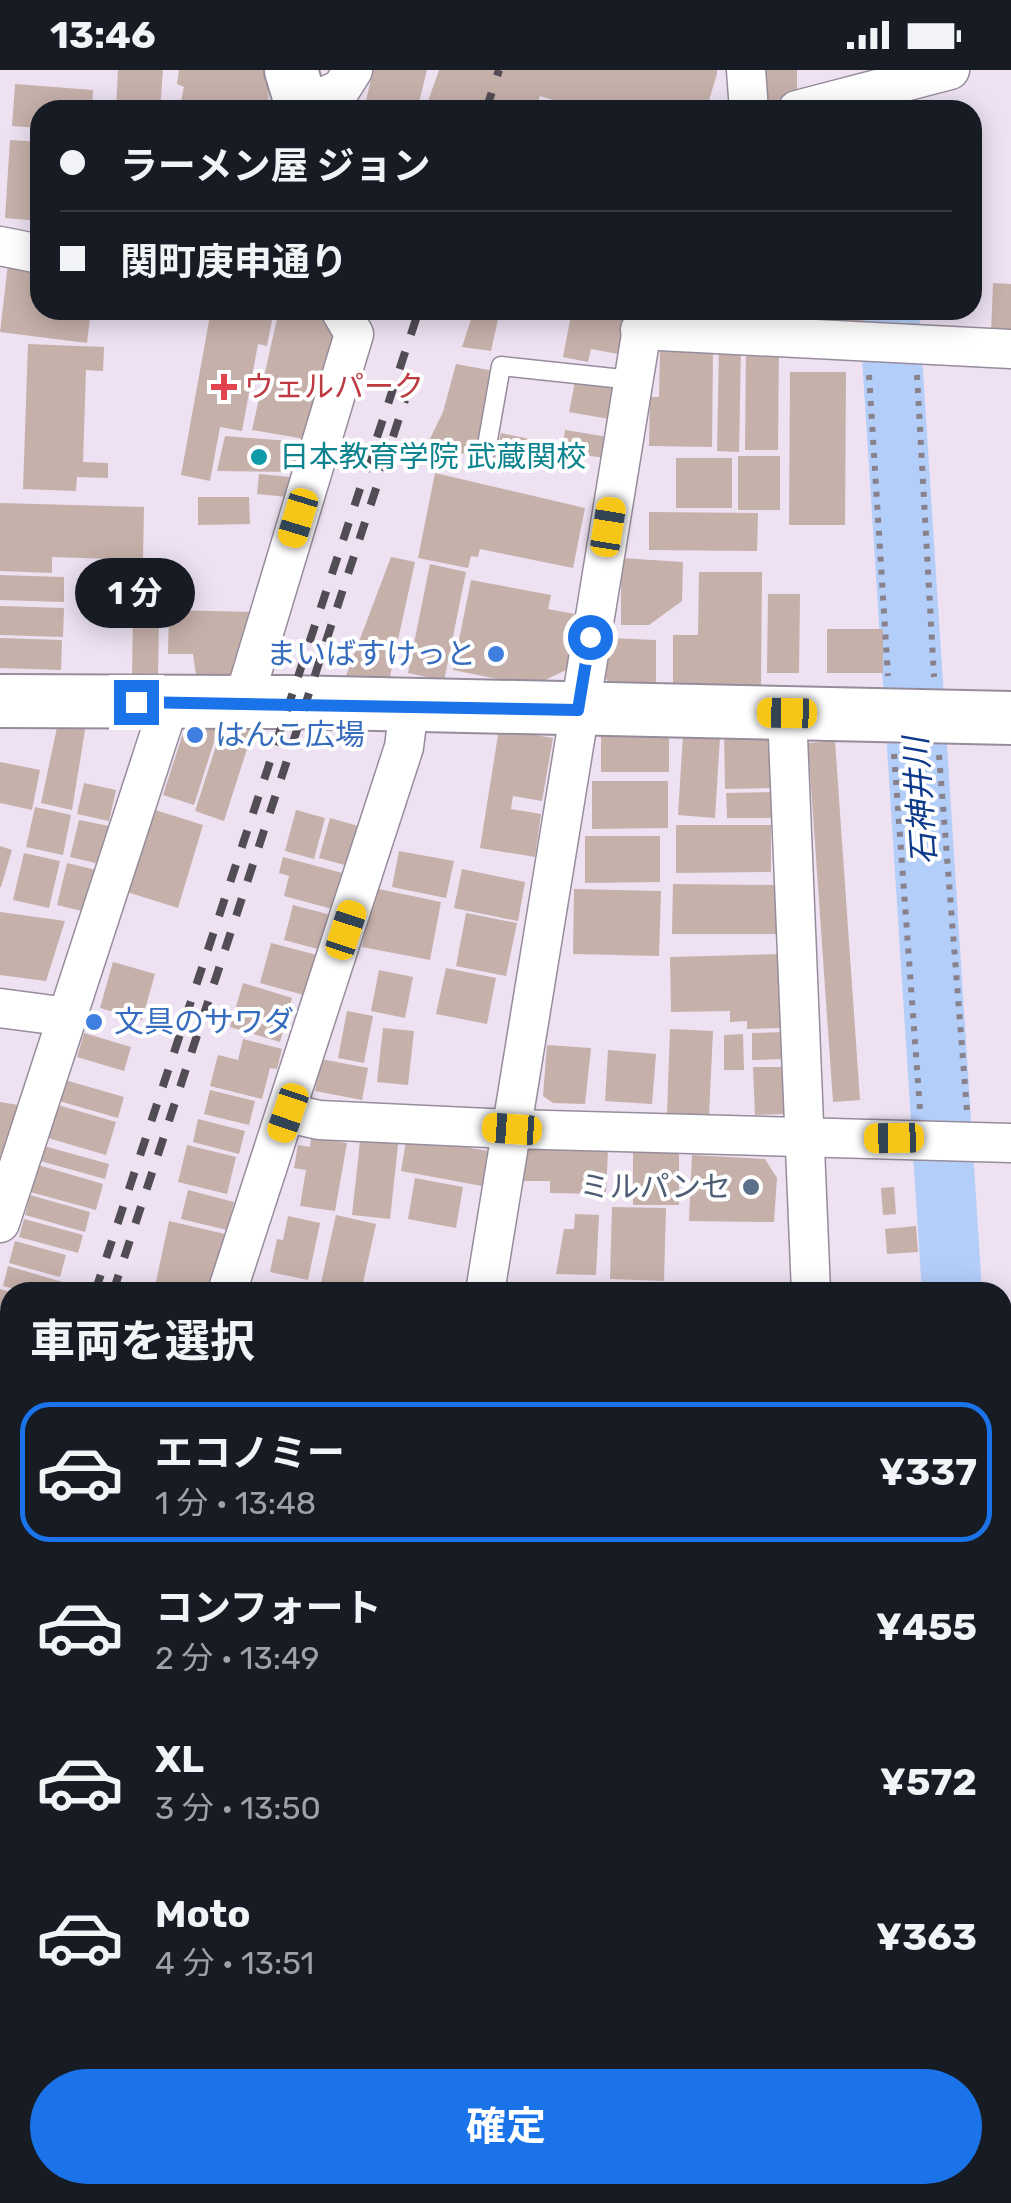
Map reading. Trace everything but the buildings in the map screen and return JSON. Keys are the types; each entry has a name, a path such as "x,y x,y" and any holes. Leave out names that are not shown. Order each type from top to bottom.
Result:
{"street":[{"path":"299,95 341,88 352,70"},
{"path":"746,70 748,100"},
{"path":"834,100 934,75"},
{"path":"0,246 30,252"},
{"path":"242,702 354,334 346,320"},
{"path":"487,1282 643,320 868,343 1011,349"},
{"path":"0,701 242,702 1011,718"},
{"path":"0,1223 170,702"},
{"path":"229,1282 288,1113 404,747 409,707"},
{"path":"787,713 811,1282"},
{"path":"0,1008 68,1017"},
{"path":"288,1113 319,1120 512,1129 803,1138 922,1137 1011,1143"}],"lane":[{"path":"486,451 501,366 632,380"}],"waterway":[{"name":"石神井川","path":"890,320 951,1282"}],"railway":[{"path":"489,100 499,70"},
{"path":"98,1282 416,320"},
{"path":"116,1282 405,400"}],"place":[{"name":"ウェルパーク","path":"224,387"},
{"name":"日本教育学院 武蔵関校","path":"259,457"},
{"name":"まいばすけっと","path":"496,654"},
{"name":"はんこ広場","path":"195,735"},
{"name":"文具のサワダ","path":"94,1022"},
{"name":"ミルパンセ","path":"751,1187"}],"route":[{"path":"136,702 578,710 590,637"}]}
